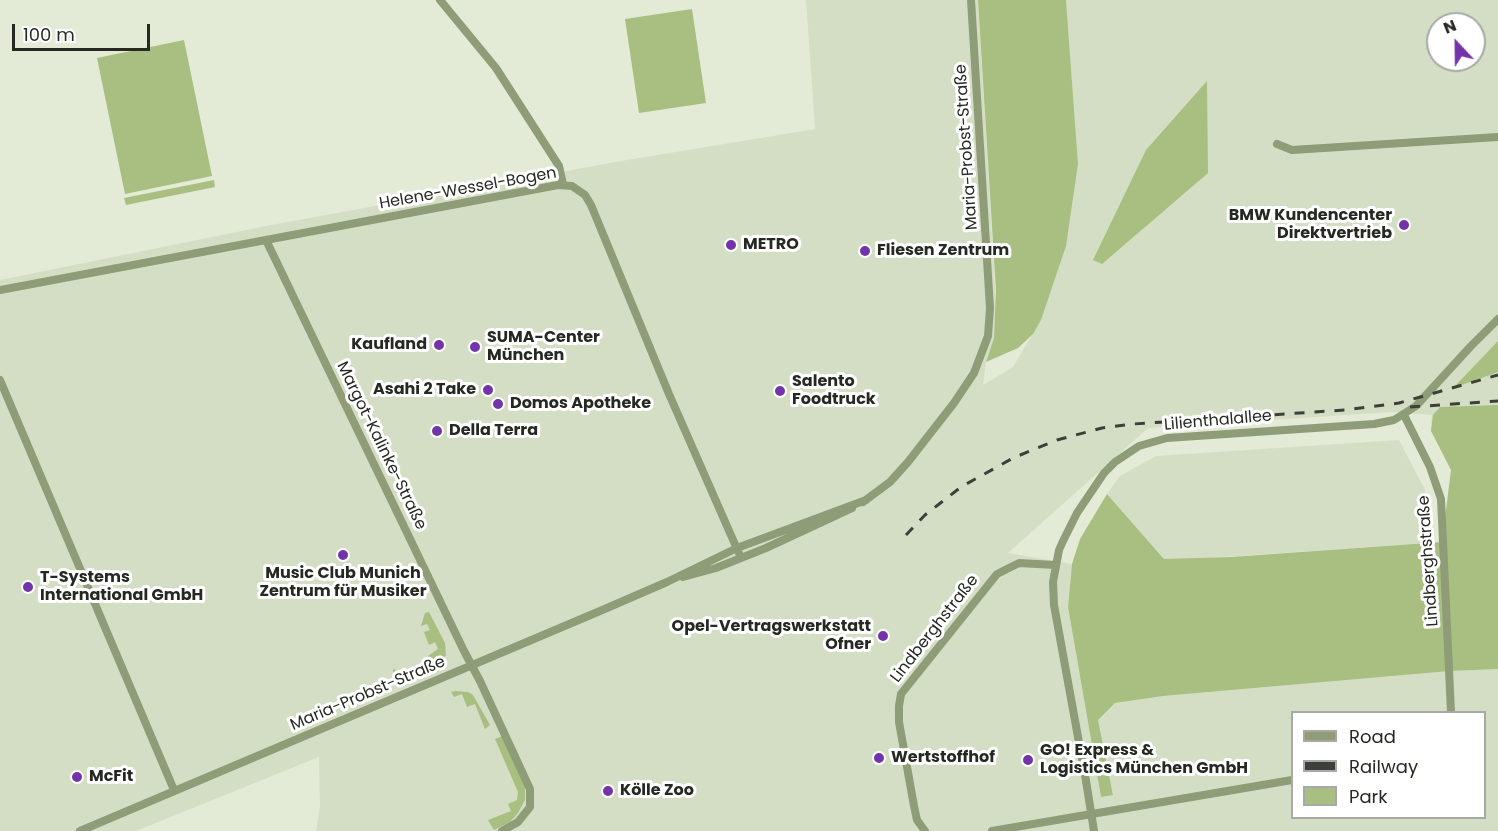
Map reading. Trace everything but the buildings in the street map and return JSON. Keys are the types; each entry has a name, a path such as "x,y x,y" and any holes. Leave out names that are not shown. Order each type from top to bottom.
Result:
{"street":[{"path":"440,0 496,68 559,166 563,184"},
{"name":"Maria-Probst-Straße","path":"667,582 741,558 836,517 866,500 890,482 908,462 954,403 974,373 988,336 990,308 971,0"},
{"path":"1277,144 1292,150 1498,137"},
{"name":"Helene-Wessel-Bogen","path":"0,290 563,184 581,190 591,205 669,394 741,558"},
{"name":"Margot-Kalinke-Straße","path":"266,240 530,789 530,807 519,822 502,831"},
{"name":"Lilienthalallee","path":"1094,831 1054,605 1053,582 1059,550 1069,528 1097,482 1115,462 1139,446 1158,440 1178,436 1374,424 1394,420 1421,401 1498,319"},
{"path":"0,380 174,790"},
{"name":"Lindberghstraße","path":"1404,415 1430,467 1441,499 1450,711"},
{"name":"Maria-Probst-Straße","path":"80,831 667,582 737,548 866,500"},
{"name":"Lindberghstraße","path":"925,831 917,820 899,722 901,694 996,574 1019,564 1055,565"},
{"path":"992,831 1291,780"}],"shaded area":[{"path":"806,0 978,0 996,302 994,338 986,362 983,385 1013,367 1041,320 1078,164 1066,0 1498,0 1498,440 1431,431 1432,415 1392,412 1148,428 1008,553 1072,564 1068,607 1101,797 1113,795 1097,720 1115,703 1152,697 1450,671 1498,669 1498,831 316,831 320,806 319,757 136,831 0,831 0,280 271,225 621,161 815,129"},
{"path":"1399,440 1425,490 1427,543 1166,561 1107,494 1120,476 1156,456"}],"green space":[{"path":"978,0 1066,0 1078,164 1066,246 1041,320 1033,334 1018,348 986,362 994,338 996,291"},
{"path":"692,9 706,103 639,113 625,19"},
{"path":"184,40 212,176 125,194 97,58"},
{"path":"1207,81 1208,173 1102,264 1093,260 1146,150"},
{"path":"214,180 215,187 126,205 124,198"},
{"path":"1498,341 1498,372 1459,386 1456,385"},
{"path":"1498,405 1498,669 1450,671 1163,696 1115,703 1098,720 1113,795 1101,797 1068,607 1072,564 1080,539 1107,494 1164,559 1231,557 1442,542 1451,470 1431,431 1433,415 1440,407"},
{"path":"429,612 445,643 446,655 432,668 397,682 394,668 398,675 430,661 428,656 438,649 435,642 429,645 424,632 430,630 427,624 421,626 425,613"},
{"path":"451,692 468,692 473,695 490,725 485,729 475,704 467,707 462,694 454,697"},
{"path":"502,736 525,785 525,800 510,822 494,830 488,820 511,811 508,804 517,800 518,792 495,739"}],"railway":[{"path":"906,535 925,515 961,487 1013,458 1057,440 1102,428 1133,424 1345,410 1399,403 1498,375"},
{"path":"1410,407 1498,401"}],"place":[{"name":"BMW Kundencenter Direktvertrieb","path":"1404,225"},
{"name":"METRO","path":"731,245"},
{"name":"Fliesen Zentrum","path":"865,251"},
{"name":"Kaufland","path":"439,345"},
{"name":"SUMA-Center München","path":"475,347"},
{"name":"Asahi 2 Take","path":"488,390"},
{"name":"Salento Foodtruck","path":"780,391"},
{"name":"Domos Apotheke","path":"498,404"},
{"name":"Della Terra","path":"437,431"},
{"name":"Music Club Munich Zentrum für Musiker","path":"343,555"},
{"name":"T-Systems International GmbH","path":"28,587"},
{"name":"Opel-Vertragswerkstatt Ofner","path":"883,636"},
{"name":"Wertstoffhof","path":"879,758"},
{"name":"GO! Express & Logistics München GmbH","path":"1028,760"},
{"name":"McFit","path":"77,777"},
{"name":"Kölle Zoo","path":"608,791"}]}
